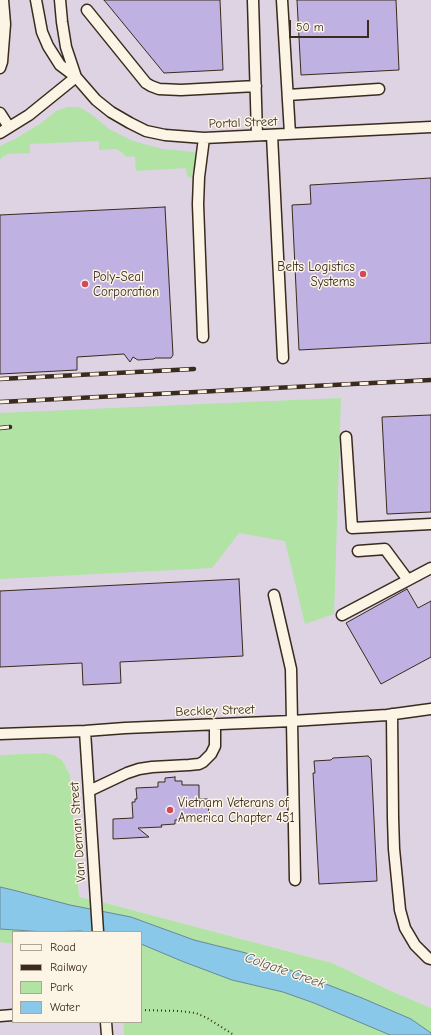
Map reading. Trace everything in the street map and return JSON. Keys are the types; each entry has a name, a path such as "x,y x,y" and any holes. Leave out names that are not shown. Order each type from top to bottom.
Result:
{"street":[{"path":"0,68 2,62 5,24 3,0"},
{"name":"Portal Street","path":"36,0 42,32 48,46 60,65 76,78 96,100 111,112 130,124 146,130 165,135 204,138 431,127"},
{"name":"Portal Street","path":"60,0 66,47 76,78"},
{"path":"253,0 257,135"},
{"path":"282,0 290,134"},
{"path":"87,10 146,83 151,86 159,89 181,90 256,86"},
{"path":"0,133 28,115 76,78"},
{"path":"288,95 380,89"},
{"path":"0,113 9,127"},
{"path":"272,135 283,358"},
{"path":"203,337 198,204 199,177 204,138"},
{"path":"346,437 352,528 431,524"},
{"path":"358,551 385,549 408,580"},
{"path":"342,615 431,568"},
{"path":"274,595 291,669 294,880"},
{"name":"Beckley Street","path":"0,734 292,721 392,714 431,709"},
{"path":"392,714 393,826 400,910 405,928 415,945 428,958 431,959"},
{"path":"89,791 139,769 199,764 204,762 211,754 215,746 215,724"},
{"name":"Van Deman Street","path":"85,731 98,931"},
{"path":"0,1016 12,1015"},
{"path":"106,1023 107,1035"}],"path":[{"path":"142,1010 196,1013 234,1035"}],"shaded area":[{"path":"0,0 431,0 431,1008 332,963 79,897 70,775 62,760 54,755 45,753 0,755"},
{"path":"0,942 12,944 12,1023 123,1023 124,1035 0,1035"}],"green space":[{"path":"68,107 79,107 91,114 109,129 133,141 162,149 194,152 197,157 191,178 187,176 186,168 136,171 135,156 126,157 122,152 116,149 99,150 99,141 30,144 30,153 8,154 0,160 0,146 40,124 56,111"},
{"path":"341,398 334,614 305,624 285,541 239,533 212,568 0,579 0,413"},
{"path":"45,753 54,755 62,760 70,775 79,897 332,963 431,1008 431,1035 124,1035 123,1023 142,1023 142,931 12,931 12,944 0,942 0,755"}],"water":[{"name":"Colgate Creek","path":"0,887 70,905 131,917 194,940 246,953 362,998 411,1019 431,1033 431,1035 390,1035 314,1003 283,992 232,980 142,944 142,931 30,931 0,929"}],"building":[{"path":"104,0 220,0 223,70 164,73"},
{"path":"297,0 396,0 399,70 301,75"},
{"name":"Belts Logistics Systems","path":"431,178 431,343 299,350 292,205 311,204 310,185"},
{"name":"Poly-Seal Corporation","path":"165,207 173,355 171,358 138,360 133,357 130,362 124,354 77,357 77,370 0,374 0,215"},
{"path":"431,415 431,512 387,514 382,417"},
{"path":"239,579 243,656 120,662 121,683 83,685 82,663 0,667 0,591"},
{"path":"407,589 418,608 431,601 431,657 381,684 346,623"},
{"path":"368,756 371,759 377,881 319,884 313,773 315,773 314,761 331,760 333,758"},
{"name":"Vietnam Veterans of America Chapter 451","path":"175,777 175,781 182,781 182,785 199,785 199,799 208,799 209,819 175,820 175,824 161,825 162,827 138,828 149,837 113,839 113,819 133,818 132,802 135,802 135,799 137,799 136,788 158,787 158,782 165,782 165,778"}],"railway":[{"path":"0,379 194,369"},
{"path":"0,402 431,380"},
{"path":"0,428 10,427"}],"place":[{"name":"Belts Logistics Systems","path":"363,274"},
{"name":"Poly-Seal Corporation","path":"85,284"},
{"name":"Vietnam Veterans of America Chapter 451","path":"170,810"}]}
